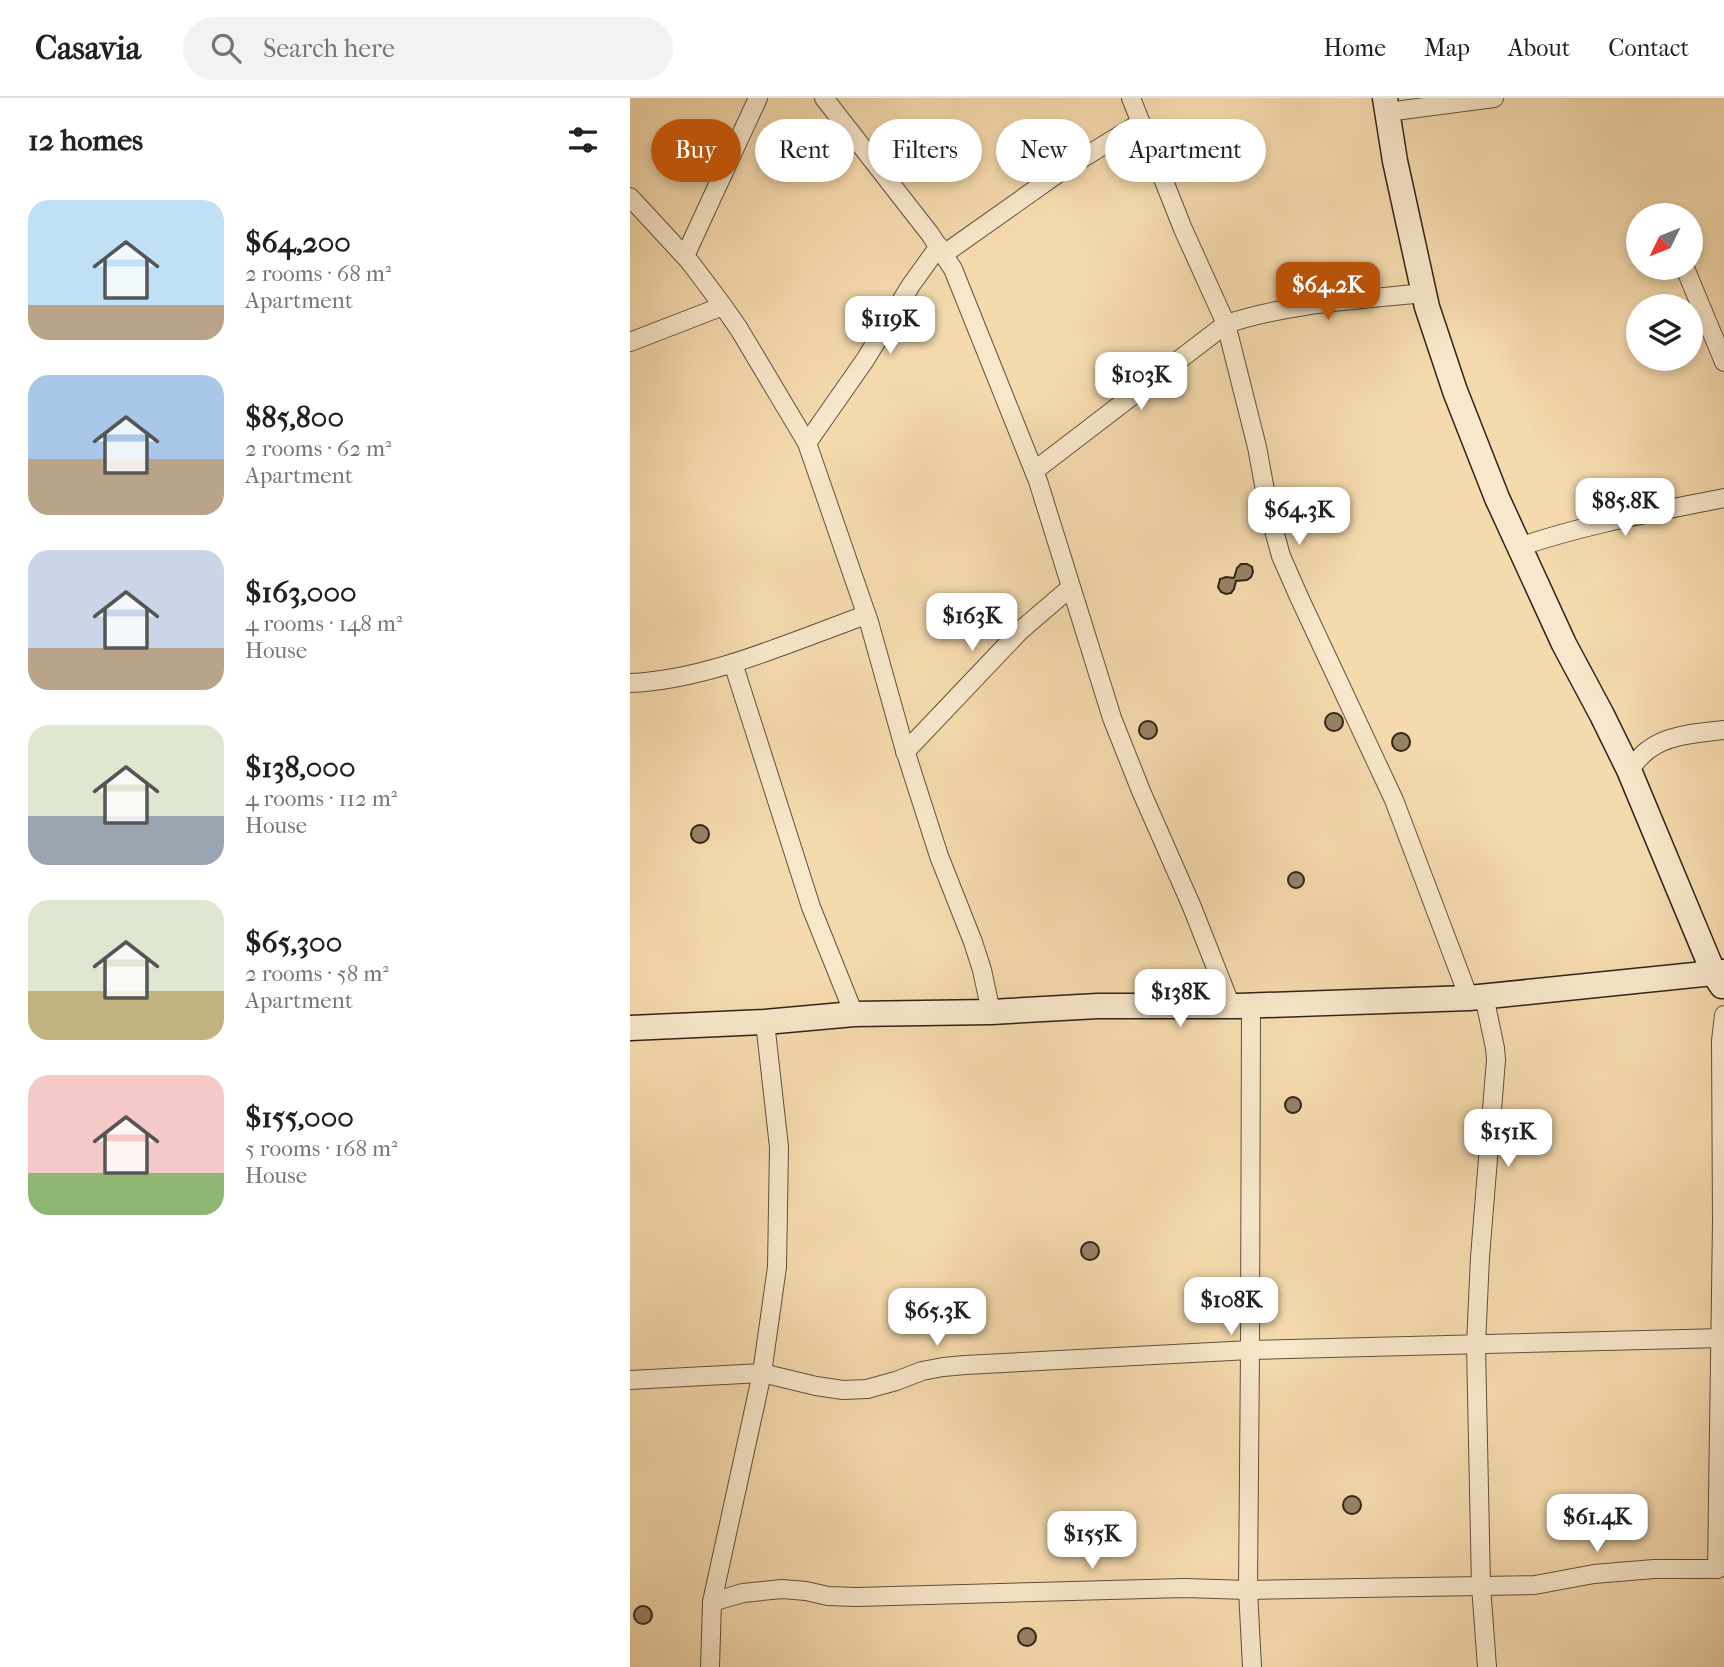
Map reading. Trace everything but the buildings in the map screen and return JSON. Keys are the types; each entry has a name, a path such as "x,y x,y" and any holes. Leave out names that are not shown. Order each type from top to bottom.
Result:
{"street":[{"path":"685,256 758,98"},
{"path":"824,98 941,250 957,277 1034,471 1112,718 1192,907 1241,1005 1250,1350 1248,1590 1252,1667"},
{"path":"1131,98 1139,119"},
{"path":"630,1028 765,1022 854,1014 1476,997 1721,978 1629,770 1564,644 1497,498 1455,391 1427,307 1386,105 1494,98"},
{"path":"807,443 865,360 911,285 941,250 1105,144"},
{"path":"1164,182 1226,324 1281,556 1394,800 1495,1048 1476,1345 1481,1586 1487,1667"},
{"path":"630,197 685,256 723,306 807,443 866,615 905,752 939,856 973,942 991,1012"},
{"path":"1690,280 1724,362"},
{"path":"1034,471 1226,324 1319,304 1424,293"},
{"path":"630,342 723,306"},
{"path":"1519,547 1558,534 1641,514 1724,498"},
{"path":"905,752 1020,631 1070,588"},
{"path":"632,678 667,680 733,663 866,615"},
{"path":"733,663 811,907 854,1014"},
{"path":"1629,770 1648,750 1662,741 1724,730"},
{"path":"712,1602 743,1593 782,1589 856,1597 1184,1588 1248,1590 1535,1586 1594,1574 1721,1567 1721,1041 1724,1016"},
{"path":"710,1667 712,1602 762,1373 777,1267 779,1147 765,1022"},
{"path":"630,1380 762,1373 843,1390 867,1389 943,1367 1250,1350 1722,1338"}]}
